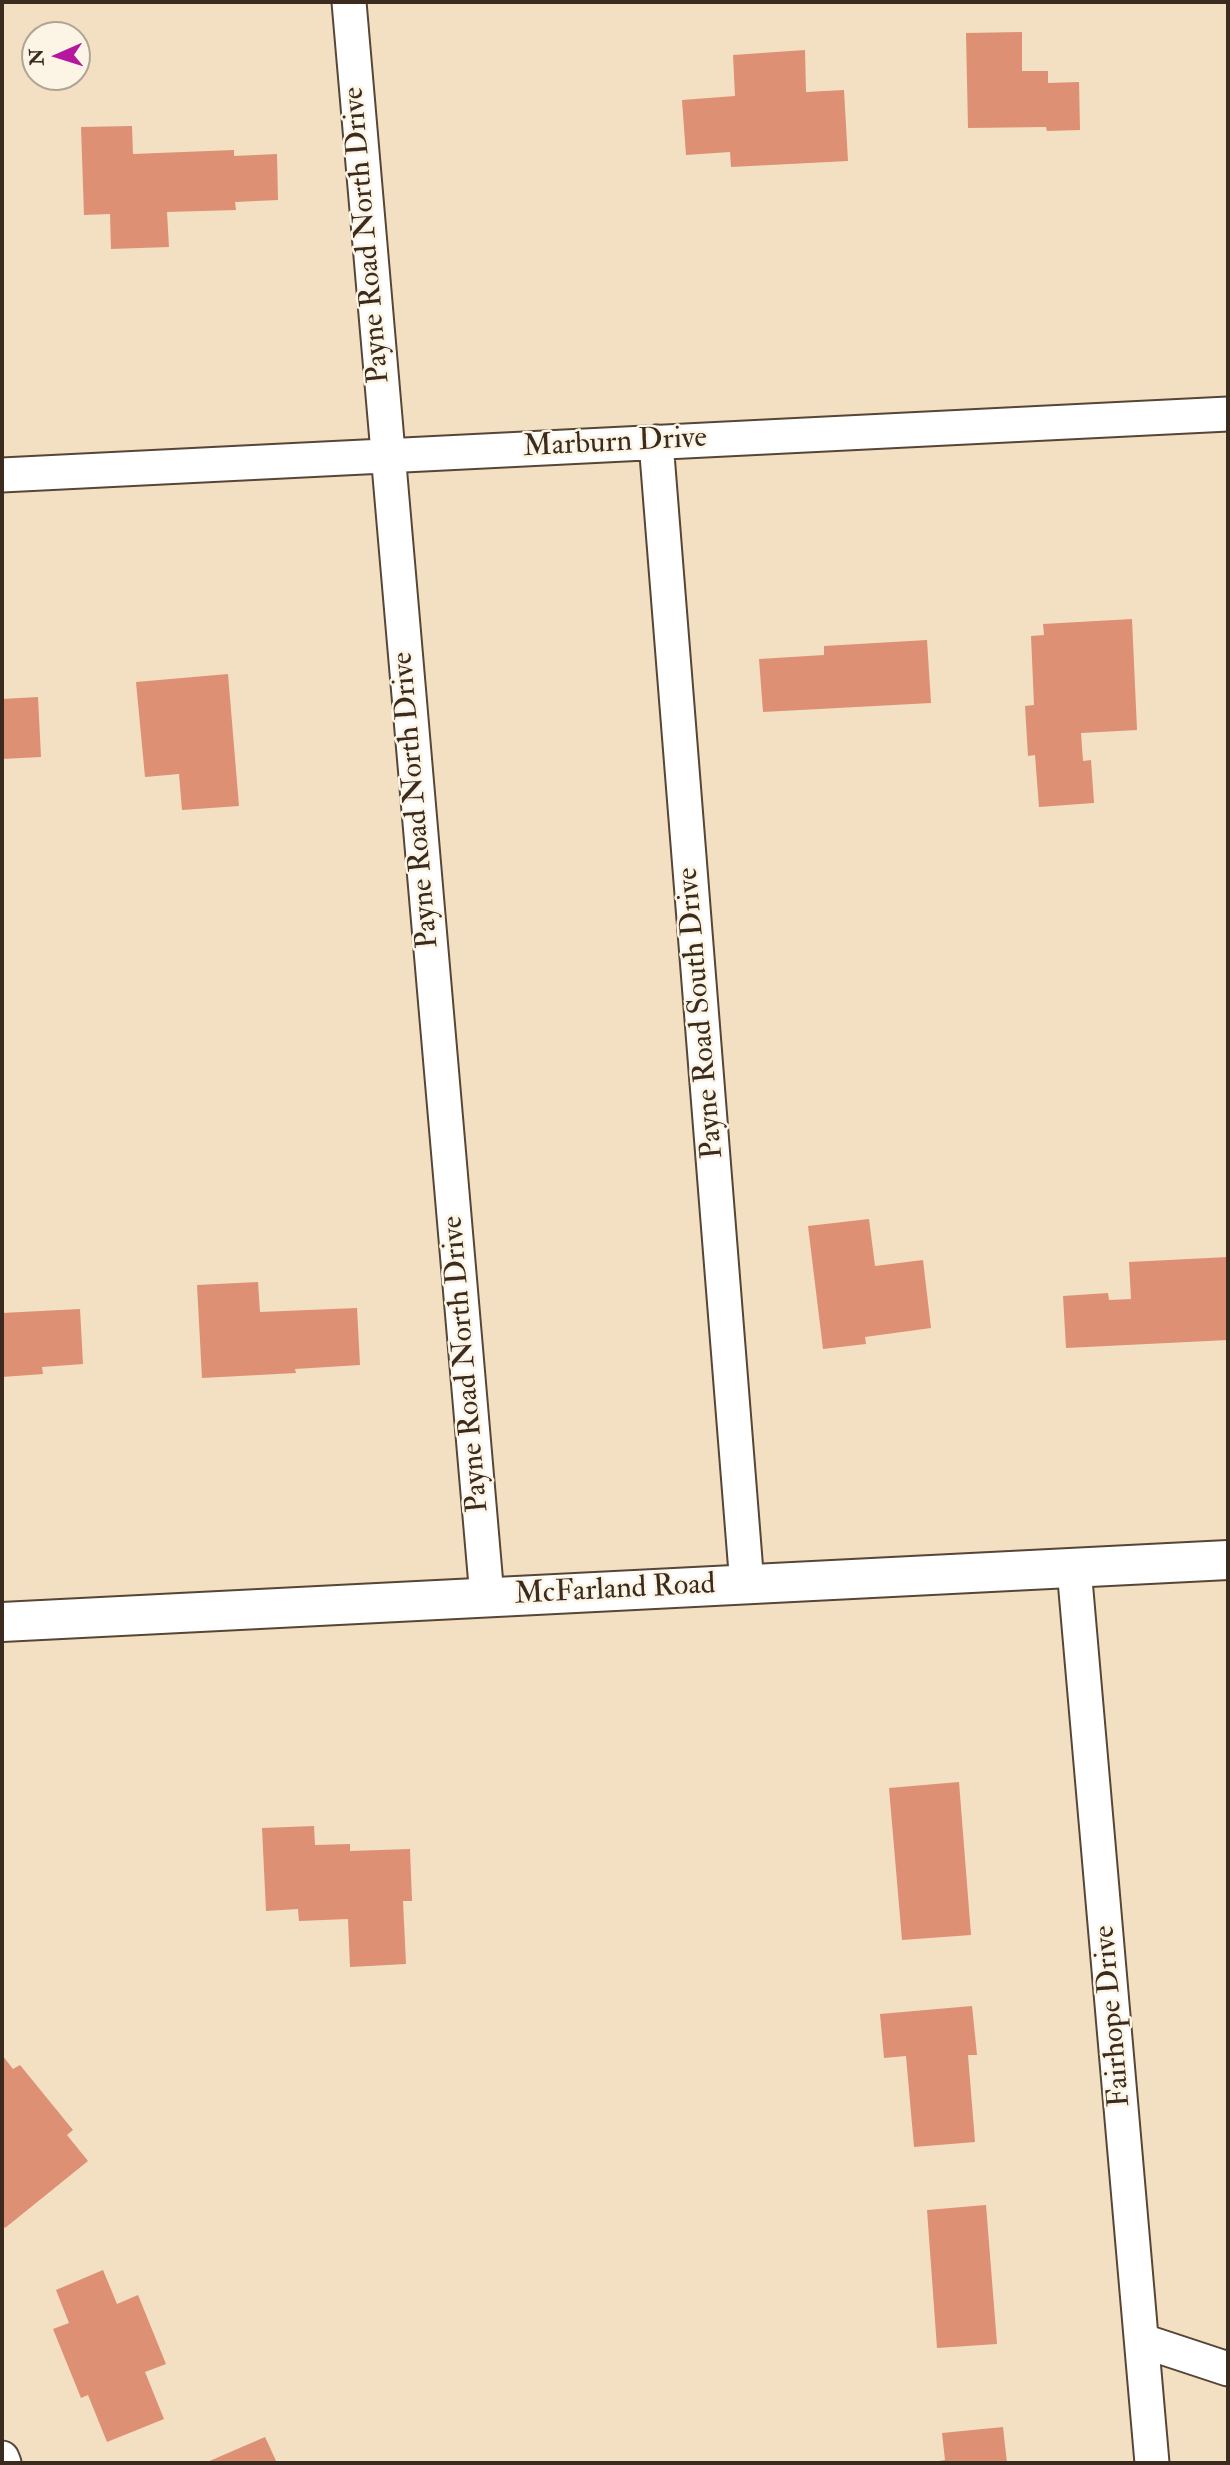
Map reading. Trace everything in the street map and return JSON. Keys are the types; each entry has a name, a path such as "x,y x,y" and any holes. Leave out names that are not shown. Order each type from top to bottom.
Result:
{"street":[{"name":"Payne Road North Drive","path":"349,2 386,456 487,1597"},
{"name":"Marburn Drive","path":"2,475 1228,414"},
{"name":"Payne Road South Drive","path":"656,442 747,1585"},
{"name":"McFarland Road","path":"2,1622 1228,1560"},
{"name":"Fairhope Drive","path":"1073,1568 1152,2463"},
{"path":"1143,2340 1228,2369"},
{"path":"2,2458 4,2463"}],"building":[{"path":"1022,32 1022,71 1048,71 1048,83 1079,82 1080,130 1047,131 1046,127 968,128 966,33"},
{"path":"805,50 806,92 844,90 848,161 731,167 730,152 686,155 682,100 735,96 733,55"},
{"path":"132,126 133,154 234,150 234,156 277,154 278,200 235,202 236,210 167,212 169,247 111,249 110,214 84,215 81,127"},
{"path":"1132,619 1137,730 1081,733 1083,761 1091,760 1094,803 1039,807 1035,755 1028,756 1025,706 1034,705 1031,636 1044,635 1043,624"},
{"path":"927,640 931,703 763,712 759,659 824,655 824,646"},
{"path":"228,674 239,806 182,810 179,774 145,777 136,682"},
{"path":"38,697 41,757 2,759 2,699"},
{"path":"869,1219 875,1266 923,1260 931,1328 865,1337 866,1344 823,1349 808,1226"},
{"path":"1228,1257 1228,1340 1066,1348 1063,1296 1108,1293 1109,1300 1131,1299 1129,1262"},
{"path":"258,1282 260,1312 357,1308 360,1365 295,1369 296,1373 202,1378 197,1285"},
{"path":"80,1309 83,1364 42,1367 43,1374 2,1377 2,1313"},
{"path":"959,1782 971,1935 902,1940 889,1788"},
{"path":"314,1826 315,1845 350,1844 350,1851 410,1849 412,1901 403,1901 406,1964 350,1967 348,1919 299,1921 298,1909 266,1911 262,1828"},
{"path":"972,2006 977,2055 968,2055 975,2142 914,2147 906,2056 884,2058 880,2014"},
{"path":"2,2055 13,2069 20,2065 73,2130 67,2135 88,2161 5,2228 2,2224"},
{"path":"986,2205 997,2344 937,2348 927,2210"},
{"path":"103,2270 117,2304 138,2295 166,2364 145,2372 164,2419 107,2442 88,2395 81,2398 53,2329 69,2323 56,2290"},
{"path":"1003,2427 1007,2463 928,2463 945,2460 942,2433"},
{"path":"265,2437 277,2463 205,2463"}]}
